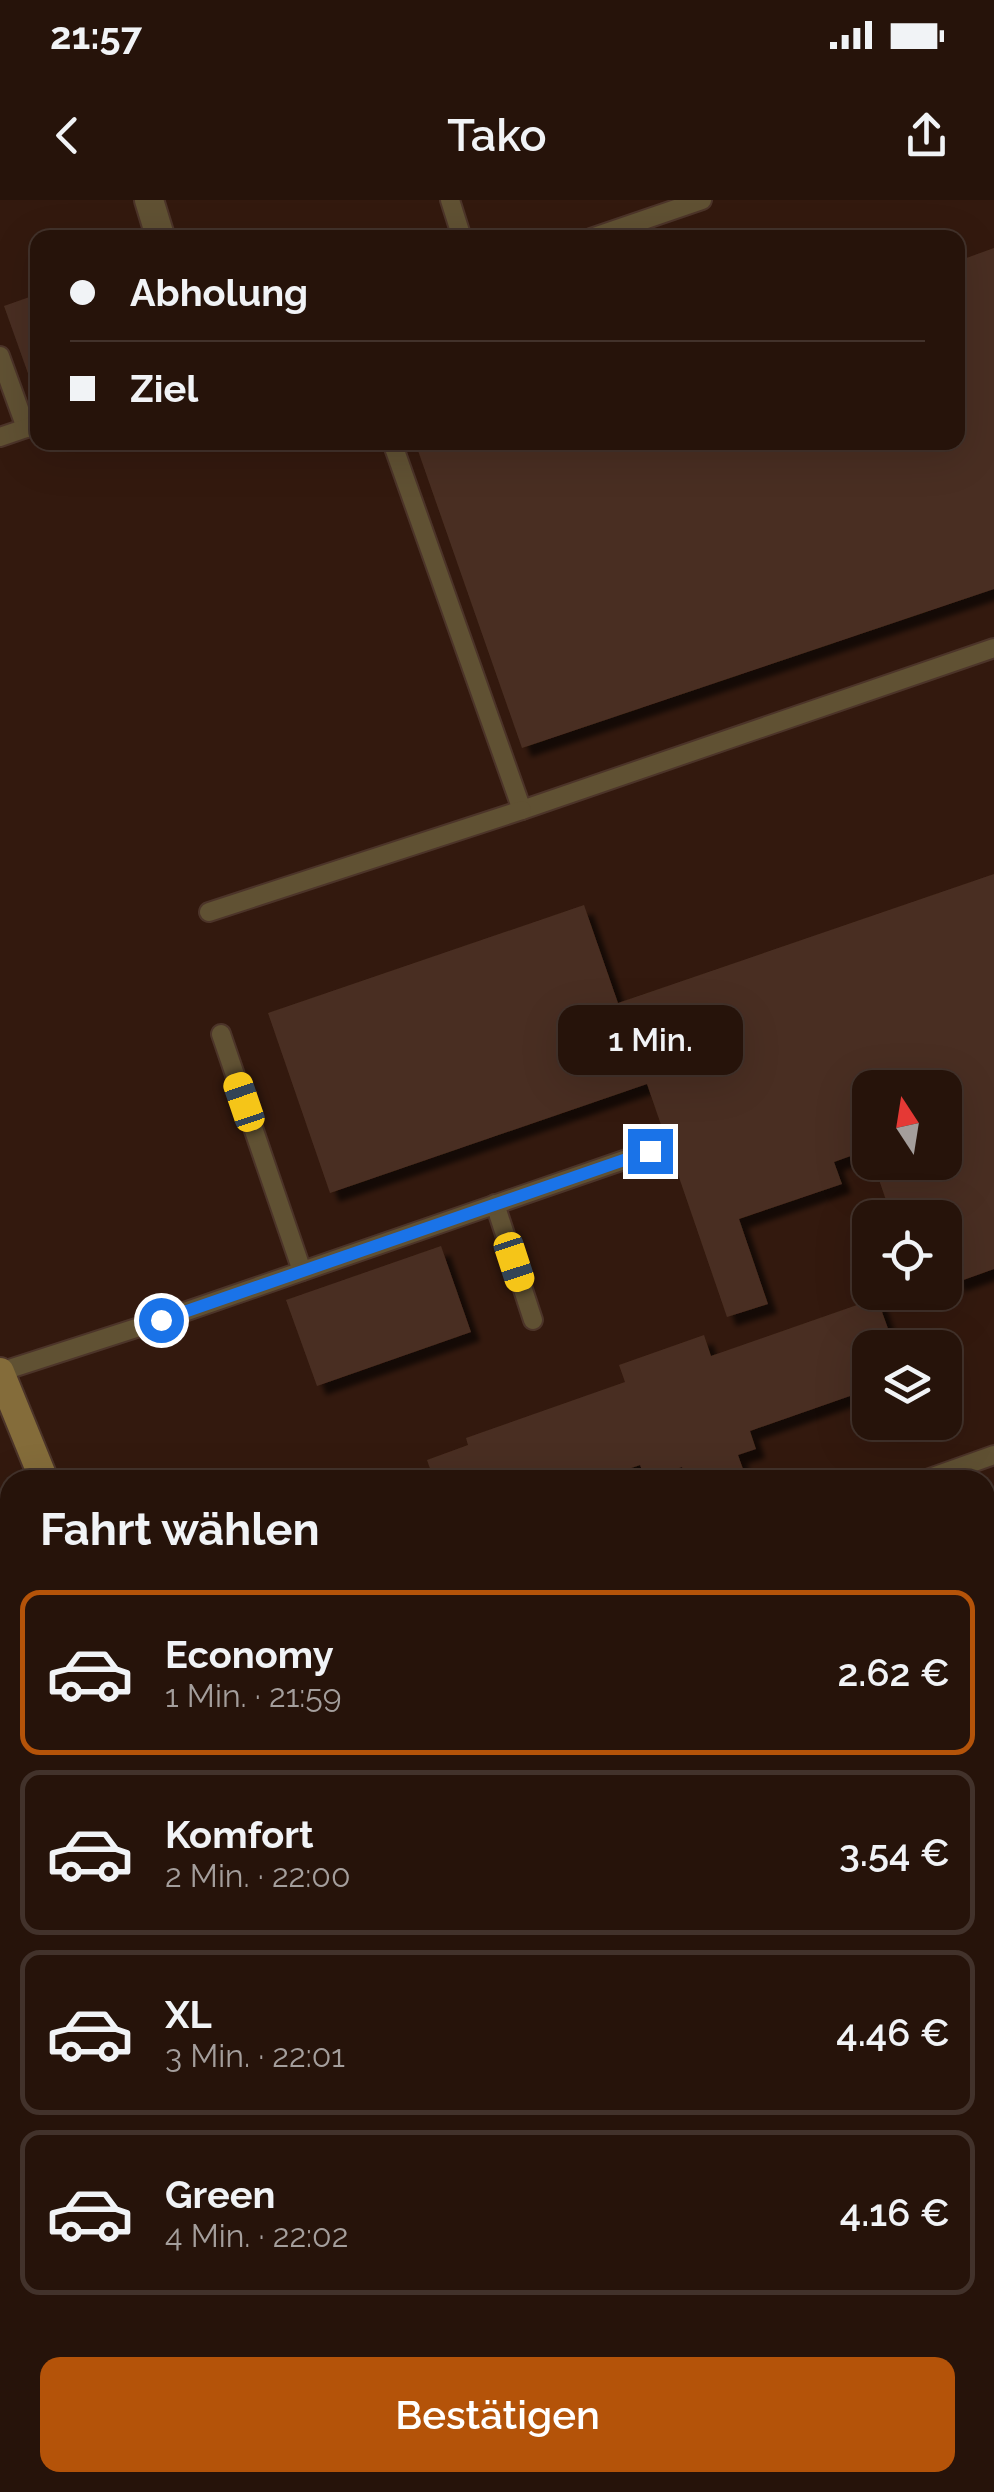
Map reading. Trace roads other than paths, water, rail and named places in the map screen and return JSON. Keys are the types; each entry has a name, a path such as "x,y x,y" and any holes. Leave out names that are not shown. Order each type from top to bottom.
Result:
{"main road":[{"path":"0,1372 40,1470"}],"street":[{"path":"149,200 158,230"}],"lane":[{"path":"450,200 459,230"},
{"path":"614,230 702,200"},
{"path":"0,356 30,422"},
{"path":"0,437 30,427"},
{"path":"395,450 522,810"},
{"path":"208,912 522,810 994,648"},
{"path":"220,1034 302,1271"},
{"path":"0,1372 650,1151"},
{"path":"495,1204 533,1320"},
{"path":"952,1470 994,1455"}]}
